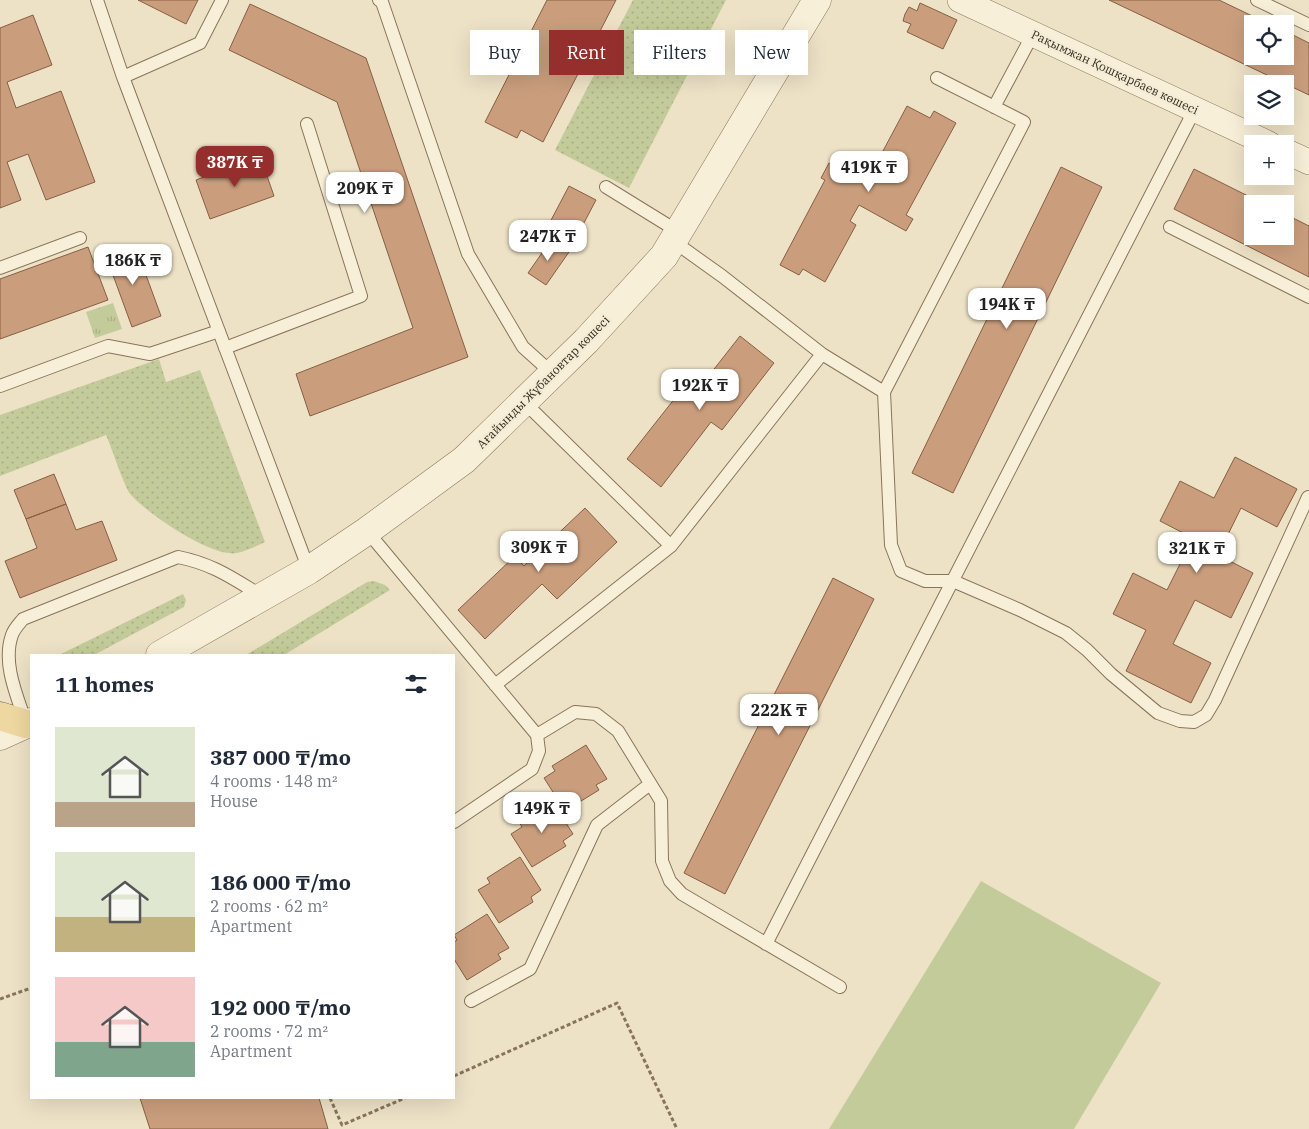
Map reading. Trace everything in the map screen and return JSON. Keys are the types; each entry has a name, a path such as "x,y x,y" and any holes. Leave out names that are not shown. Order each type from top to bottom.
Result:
{"main road":[{"path":"0,716 29,723"}],"street":[{"name":"Ағайынды Жұбановтар көшесі","path":"162,654 308,570 367,531 464,460 586,341 664,256 817,0"},
{"name":"Рақымжан Қошқарбаев көшесі","path":"972,2 1033,34 1250,135"},
{"path":"1294,155 1309,162"},
{"path":"0,736 29,723"}],"lane":[{"path":"97,0 123,78 308,570"},
{"path":"123,78 200,43 222,0"},
{"path":"379,0 382,2 468,254 523,347 552,374"},
{"path":"1257,0 1309,25"},
{"path":"994,107 1033,34"},
{"path":"937,78 1024,122 884,392 890,544 901,571 925,581 953,581 1020,610 1066,634 1088,650 1111,674 1158,713 1180,722 1194,722 1206,715 1215,700 1308,497"},
{"path":"766,944 1195,109"},
{"path":"225,348 361,296 307,124"},
{"path":"606,187 676,236 722,276 822,354 884,392"},
{"path":"1170,227 1309,297"},
{"path":"0,268 80,238"},
{"path":"0,386 108,346 150,354 219,331"},
{"path":"495,685 671,546 822,354"},
{"path":"524,402 671,546"},
{"path":"367,531 537,735 539,751 532,769 455,821"},
{"path":"29,723 10,673 9,655 12,634 23,619 178,557 200,562 220,570 262,596"},
{"path":"537,735 575,712 596,714 618,731 660,801 662,861 670,880 682,894 840,987"},
{"path":"471,1001 530,969 597,825 650,784"}],"path":[{"path":"0,999 30,988"},
{"path":"455,1076 617,1003 677,1129"},
{"path":"330,1099 343,1127 403,1099"}],"green space":[{"path":"633,0 726,0 711,30 634,30 634,75 687,75 629,188 555,150 594,75 624,75 624,30 617,30"},
{"path":"113,303 122,329 95,338 86,312"},
{"path":"159,359 166,382 200,370 265,542 241,552 226,553 197,542 165,523 139,503 128,491 106,435 0,476 0,415"},
{"path":"374,581 385,585 390,590 286,654 248,654 367,582"},
{"path":"183,594 186,600 184,607 96,654 61,654"},
{"path":"981,881 1161,983 1074,1129 829,1129"}],"building":[{"path":"138,0 198,0 186,24"},
{"path":"547,0 616,0 601,30 549,30 549,75 577,75 543,142 521,130 517,138 485,122 509,75 539,75 539,30 532,30"},
{"path":"1109,0 1219,0 1250,15 1244,15 1244,64"},
{"path":"920,3 957,20 943,49 907,32 911,24 903,21 905,14 909,7 917,11"},
{"path":"250,4 366,58 468,357 310,416 296,374 413,328 337,102 229,50"},
{"path":"33,15 52,65 7,82 16,108 61,91 95,182 46,200 28,154 7,162 21,200 0,208 0,28"},
{"path":"1294,36 1309,43 1309,95 1294,88 1294,75 1267,75 1246,65 1294,65"},
{"path":"907,106 930,118 934,111 956,123 906,215 913,219 906,231 859,205 850,221 856,225 825,282 803,269 799,275 780,265 825,180 821,178 829,163 872,187 883,168 876,164"},
{"path":"260,156 274,196 210,219 196,180"},
{"path":"1061,167 1102,187 953,493 912,473"},
{"path":"1194,169 1246,195 1244,195 1244,244 1174,209"},
{"path":"569,186 596,200 576,238 549,224"},
{"path":"1294,218 1309,226 1309,277 1245,245 1294,245"},
{"path":"551,240 569,252 546,285 528,273"},
{"path":"135,245 161,316 132,327 106,256"},
{"path":"88,247 108,300 0,339 0,279"},
{"path":"740,336 774,363 722,430 711,422 661,487 627,459 679,393 689,401"},
{"path":"1235,457 1297,489 1277,527 1241,508 1218,555 1253,573 1231,618 1195,600 1173,644 1211,663 1191,703 1126,671 1146,630 1113,614 1133,573 1167,590 1193,538 1160,521 1180,481 1214,498"},
{"path":"54,474 66,504 26,519 14,490"},
{"path":"66,504 76,530 102,521 117,560 20,598 5,561 37,548 26,519"},
{"path":"585,508 617,542 557,599 542,584 485,639 458,610 515,556 524,566"},
{"path":"833,578 874,599 725,894 684,873"},
{"path":"586,745 607,779 596,785 599,790 565,811 544,778 555,771 552,766"},
{"path":"552,801 573,834 563,841 566,846 532,867 511,834 522,827 519,822"},
{"path":"520,857 541,890 531,897 533,902 499,923 478,890 490,883 487,878"},
{"path":"487,914 509,948 498,954 501,959 467,980 455,961 455,941 457,940 455,934"},
{"path":"140,1099 319,1099 328,1129 150,1129"}]}
